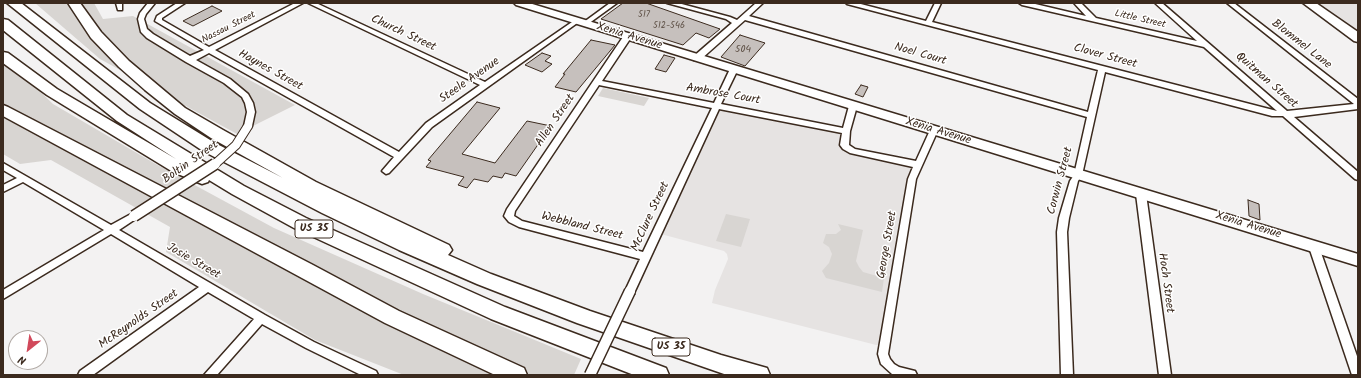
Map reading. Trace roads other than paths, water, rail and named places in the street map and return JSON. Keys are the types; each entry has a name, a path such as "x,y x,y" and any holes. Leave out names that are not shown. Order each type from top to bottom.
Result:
{"highway":[{"name":"US 35","path":"13,3 145,106 208,147 328,209 405,245 584,317 721,364 759,375"},
{"path":"74,3 96,35 124,64 180,111 217,134 310,186 584,317"},
{"name":"US 35","path":"3,23 122,118 238,190 300,222 498,313 658,375"},
{"path":"3,56 52,92 179,168 300,222"},
{"path":"3,110 306,270 392,318 516,375"}],"main road":[{"path":"1309,3 1358,38"}],"street":[{"name":"Boltin Street","path":"3,295 134,216 217,163 236,145 248,126 251,112 249,103 245,96 227,81 189,60 150,36 144,30 141,19 143,13 152,3"},
{"name":"Haynes Street","path":"182,3 159,16 158,21 400,156"},
{"name":"Nassau Street","path":"189,60 300,3"},
{"name":"Church Street","path":"311,3 486,85"},
{"name":"Xenia Avenue","path":"519,3 1358,260"},
{"name":"Steele Avenue","path":"386,171 429,125 581,22 614,3"},
{"name":"Noel Court","path":"670,3 740,20 1091,115"},
{"path":"697,58 760,3"},
{"name":"Clover Street","path":"849,3 1272,113 1286,114 1358,105"},
{"path":"928,23 938,3"},
{"name":"Little Street","path":"1022,3 1206,45"},
{"path":"1077,3 1094,19"},
{"name":"Quitman Street","path":"1158,3 1358,177"},
{"name":"Blommel Lane","path":"1230,3 1358,105"},
{"name":"Allen Street","path":"512,220 509,216 510,211 628,36"},
{"name":"McClure Street","path":"590,375 734,69"},
{"name":"Corwin Street","path":"1067,375 1062,232 1064,218 1074,181 1078,175 1102,69"},
{"name":"Ambrose Court","path":"597,82 846,131"},
{"path":"853,106 844,145 850,150 918,166"},
{"name":"George Street","path":"911,375 896,371 890,367 885,361 883,354 912,179 934,130"},
{"name":"Josie Street","path":"3,166 261,318 310,345 372,375"},
{"path":"3,189 24,178"},
{"name":"Hoch Street","path":"1141,194 1165,375"},
{"name":"Webbland Street","path":"512,220 519,224 646,257"},
{"path":"1314,247 1358,375"},
{"name":"McReynolds Street","path":"84,375 208,286"},
{"path":"210,375 261,318"}]}
